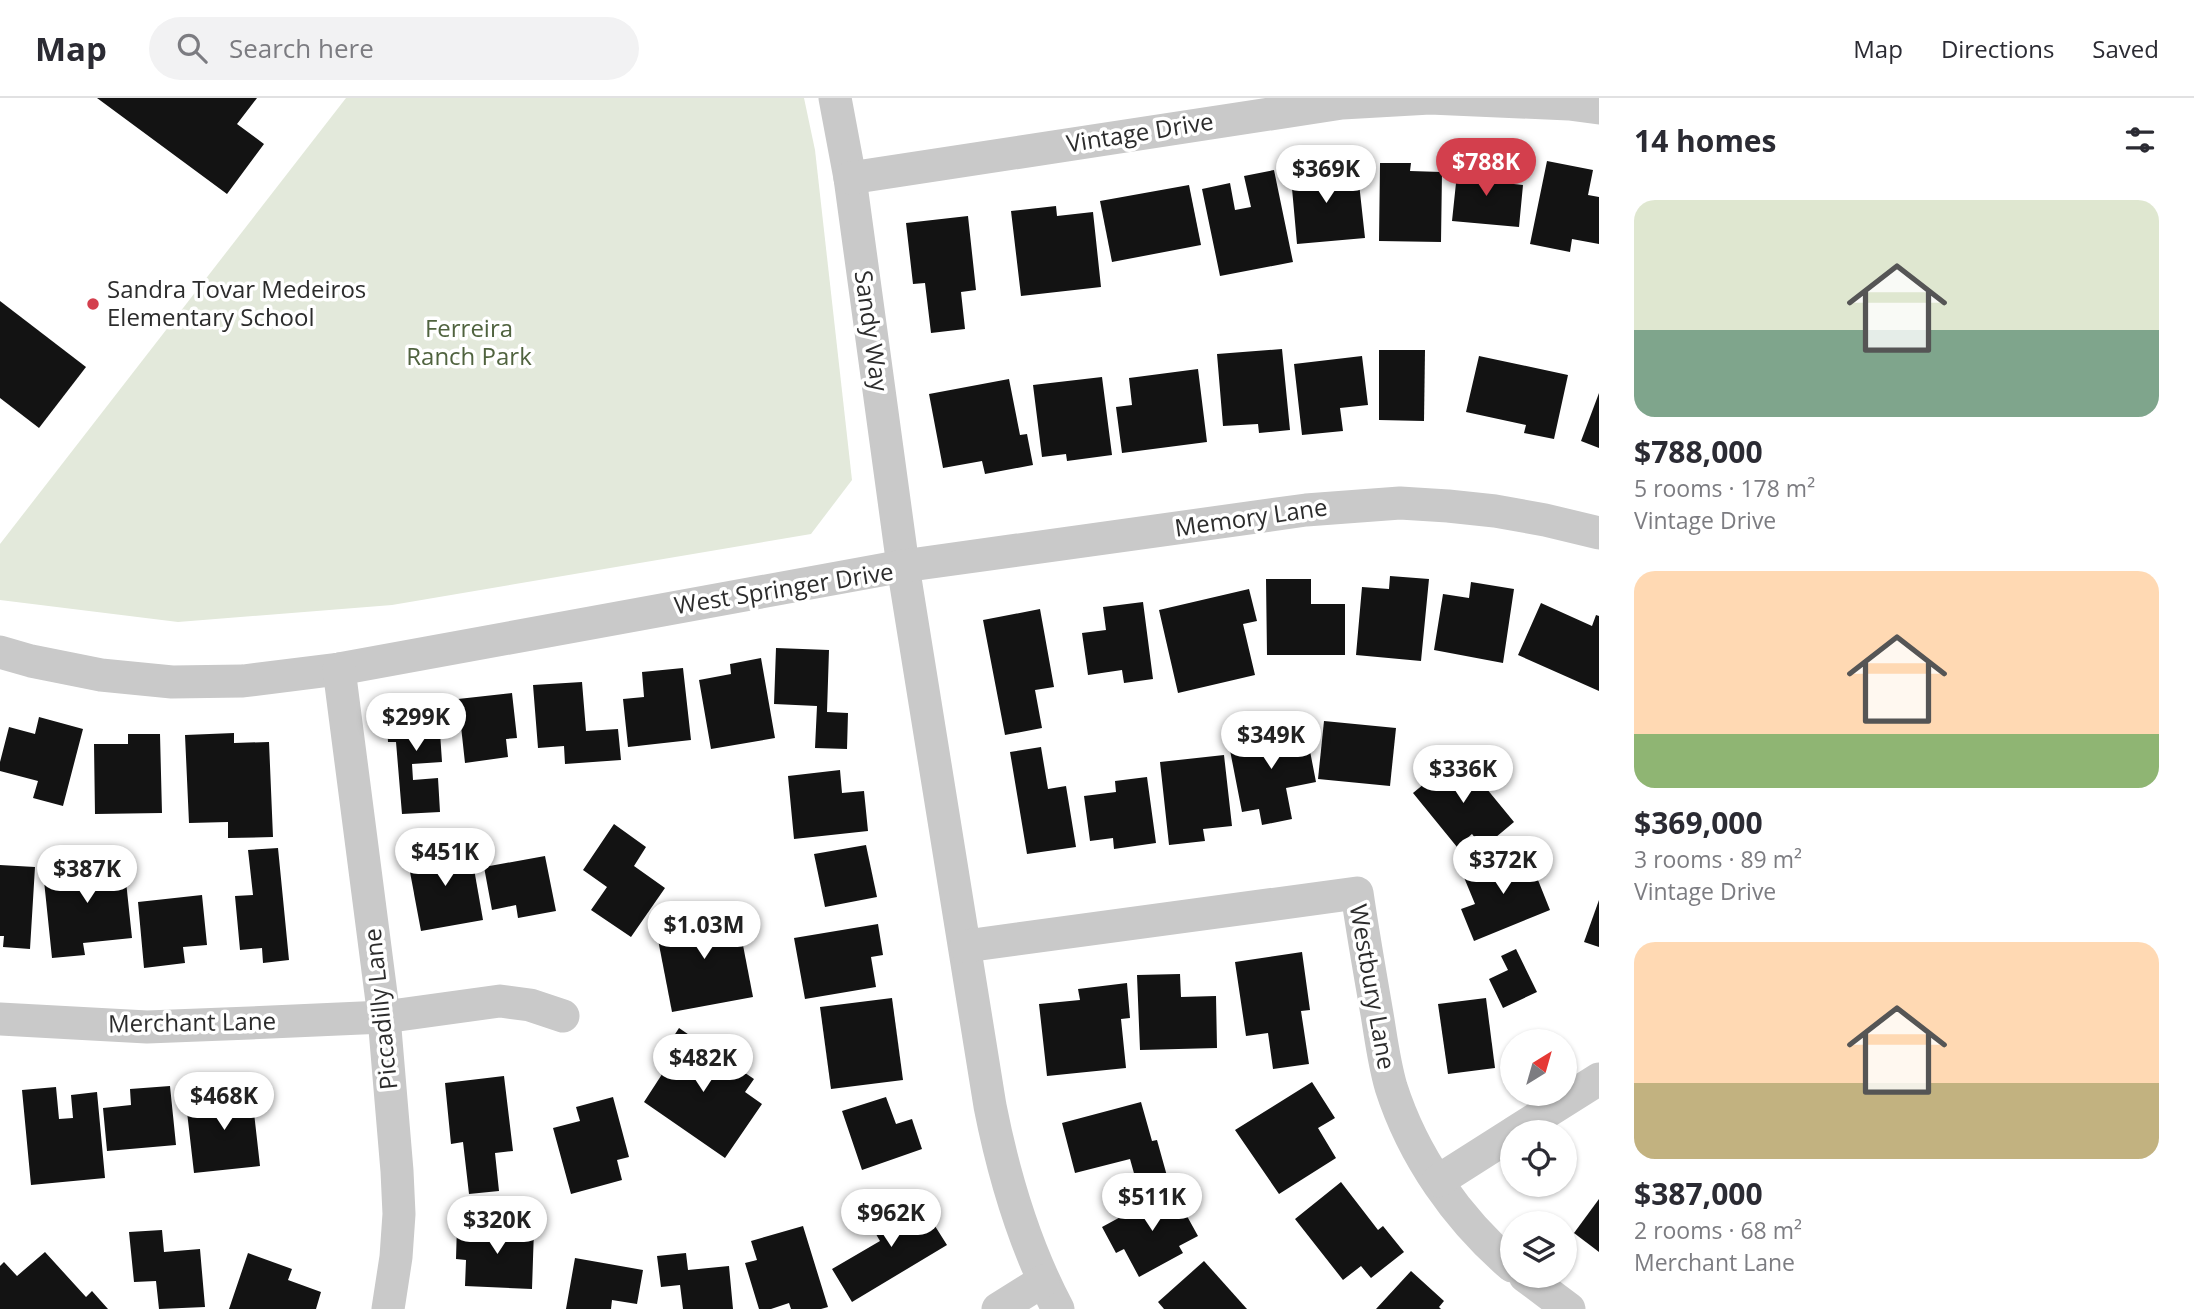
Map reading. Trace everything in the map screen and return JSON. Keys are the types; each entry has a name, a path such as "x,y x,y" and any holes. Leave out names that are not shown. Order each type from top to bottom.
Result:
{"street":[{"name":"Sandy Way","path":"835,98 850,178 903,565"},
{"name":"Vintage Drive","path":"850,178 1318,106 1430,98 1569,104 1599,108"},
{"name":"Memory Lane","path":"903,565 1355,505 1400,503 1495,511 1599,533"},
{"name":"West Springer Drive","path":"0,652 31,662 102,675 172,682 243,681 339,669 903,565 999,1151 1025,1239 1050,1295"},
{"name":"Piccadilly Lane","path":"339,669 384,1017 398,1214 396,1257 388,1309"},
{"name":"Westbury Lane","path":"966,946 1357,893 1389,1078 1408,1130 1438,1181 1474,1230 1500,1255"},
{"name":"Merchant Lane","path":"0,1019 147,1027 384,1017 500,1001 530,1005 563,1016"},
{"path":"1534,1120 1599,1079"},
{"path":"1438,1181 1500,1142"},
{"path":"1541,1288 1569,1309"},
{"path":"998,1309 1050,1295"}],"green space":[{"name":"Ferreira Ranch Park","path":"346,98 804,98 815,150 852,480 811,534 392,605 178,622 0,600 0,544"}],"building":[{"path":"97,98 257,98 237,124 264,144 227,194"},
{"path":"1547,161 1593,170 1588,195 1599,197 1599,244 1572,239 1570,252 1530,244"},
{"path":"1327,162 1329,177 1358,174 1365,238 1297,244 1290,166"},
{"path":"1380,163 1411,163 1410,171 1442,172 1441,242 1379,241"},
{"path":"1458,164 1498,168 1496,182 1523,185 1519,227 1452,221"},
{"path":"1274,170 1293,262 1220,276 1202,189 1230,183 1235,210 1251,207 1244,176"},
{"path":"1189,185 1201,245 1112,262 1100,201"},
{"path":"1056,206 1057,216 1093,212 1101,287 1021,296 1011,211"},
{"path":"968,216 976,290 961,292 965,329 931,333 925,283 913,284 906,223"},
{"path":"0,301 86,367 39,428 0,398"},
{"path":"1282,349 1290,430 1259,433 1258,424 1223,426 1217,354"},
{"path":"1379,350 1425,350 1424,421 1379,420"},
{"path":"1362,356 1368,405 1340,408 1343,431 1302,435 1294,364"},
{"path":"1479,356 1568,375 1554,439 1524,433 1526,425 1466,412"},
{"path":"1198,369 1207,442 1122,453 1116,407 1132,405 1129,378"},
{"path":"1102,377 1112,455 1067,461 1066,454 1042,457 1033,385"},
{"path":"1009,379 1020,435 1027,434 1033,465 985,474 982,461 943,468 929,394"},
{"path":"1599,393 1599,448 1581,441"},
{"path":"1390,576 1429,579 1421,661 1356,655 1362,587 1389,589"},
{"path":"1266,579 1311,579 1311,604 1345,604 1345,655 1267,655"},
{"path":"1471,582 1514,589 1503,663 1434,650 1443,594 1469,598"},
{"path":"1249,589 1257,621 1243,624 1255,675 1178,693 1159,610"},
{"path":"1143,602 1153,679 1124,683 1122,670 1088,675 1082,633 1106,630 1103,607"},
{"path":"1541,603 1592,626 1596,615 1599,616 1599,691 1518,655"},
{"path":"1040,609 1054,687 1035,690 1042,728 1005,735 983,620"},
{"path":"776,648 829,650 827,712 848,713 847,749 815,748 817,706 774,704"},
{"path":"761,658 775,738 711,749 699,680 731,674 730,664"},
{"path":"683,668 691,740 628,747 623,699 644,697 642,672"},
{"path":"582,682 586,731 618,729 621,760 565,764 564,746 538,748 533,685"},
{"path":"512,693 517,738 506,739 508,757 465,763 458,699"},
{"path":"438,702 442,762 412,764 413,780 438,778 440,812 402,814 396,742 388,742 386,705"},
{"path":"39,717 83,729 63,806 33,798 38,781 0,771 9,727 35,734"},
{"path":"1324,721 1396,728 1390,786 1318,779"},
{"path":"1305,725 1316,782 1286,788 1292,819 1262,825 1259,809 1242,812 1228,740"},
{"path":"234,733 234,743 269,742 273,837 228,838 228,822 189,823 185,735"},
{"path":"128,734 160,734 162,813 95,814 94,744 128,744"},
{"path":"1041,747 1048,789 1066,786 1076,847 1027,854 1010,752"},
{"path":"1224,755 1232,826 1203,829 1205,841 1169,845 1160,762"},
{"path":"1459,755 1514,822 1483,848 1472,834 1457,847 1413,793"},
{"path":"840,770 842,793 864,791 868,831 794,839 788,776"},
{"path":"1147,777 1156,843 1114,849 1113,838 1090,841 1084,796 1116,792 1115,781"},
{"path":"614,824 646,847 634,866 665,888 631,937 591,910 607,887 583,870"},
{"path":"866,845 877,897 825,907 814,854"},
{"path":"470,846 483,920 421,931 407,856"},
{"path":"278,848 289,960 263,963 262,948 240,950 235,896 253,895 248,850"},
{"path":"1526,850 1550,910 1474,941 1461,909 1475,904 1463,875"},
{"path":"123,853 132,938 83,943 85,955 52,958 43,871 87,866 86,857"},
{"path":"545,856 556,911 518,918 516,905 492,910 484,867"},
{"path":"0,865 35,867 30,949 3,947 4,936 0,936"},
{"path":"202,895 207,945 183,947 185,963 144,968 138,902"},
{"path":"1599,900 1599,947 1584,942"},
{"path":"736,909 753,997 672,1012 655,924"},
{"path":"878,924 883,955 871,957 876,987 805,999 794,938"},
{"path":"1516,949 1537,992 1503,1008 1489,979 1508,970 1501,956"},
{"path":"1302,952 1310,1010 1301,1011 1309,1064 1273,1069 1268,1033 1246,1036 1235,962"},
{"path":"1180,974 1181,997 1216,996 1217,1048 1140,1050 1137,975"},
{"path":"1127,983 1130,1018 1121,1019 1126,1068 1047,1076 1039,1004 1080,1000 1078,989"},
{"path":"892,998 903,1080 831,1089 820,1007"},
{"path":"1486,998 1495,1068 1448,1074 1438,1004"},
{"path":"679,1028 754,1079 745,1092 762,1104 725,1158 644,1102 668,1065 659,1059"},
{"path":"504,1076 513,1151 495,1153 499,1191 469,1194 463,1142 451,1144 445,1083"},
{"path":"1312,1082 1335,1118 1318,1128 1336,1158 1279,1194 1235,1130"},
{"path":"170,1086 176,1145 107,1151 103,1108 131,1105 130,1089"},
{"path":"251,1086 260,1166 194,1173 186,1103 222,1099 221,1089"},
{"path":"56,1087 59,1119 73,1118 71,1095 97,1092 105,1178 31,1185 22,1090"},
{"path":"613,1097 629,1157 617,1160 622,1180 571,1194 553,1128 580,1121 576,1107"},
{"path":"886,1097 896,1124 912,1119 922,1149 862,1170 842,1111"},
{"path":"1141,1102 1152,1141 1157,1140 1167,1176 1137,1184 1130,1159 1075,1173 1062,1123"},
{"path":"1341,1182 1378,1230 1383,1226 1404,1252 1371,1278 1361,1266 1343,1280 1295,1219"},
{"path":"1172,1189 1198,1236 1179,1246 1183,1253 1139,1277 1124,1249 1116,1253 1102,1227"},
{"path":"916,1196 947,1245 852,1302 832,1269 880,1241 870,1224"},
{"path":"1599,1199 1599,1252 1577,1235 1577,1229"},
{"path":"457,1225 534,1229 532,1289 465,1286 466,1260 456,1259"},
{"path":"803,1226 828,1307 791,1309 789,1303 771,1309 759,1309 745,1263 757,1260 751,1241"},
{"path":"162,1230 164,1252 200,1249 205,1307 159,1309 156,1281 134,1282 129,1232"},
{"path":"45,1252 86,1297 92,1291 108,1309 0,1309 0,1266 4,1262 17,1276"},
{"path":"248,1253 292,1269 288,1280 321,1292 316,1309 229,1309"},
{"path":"686,1253 688,1270 729,1266 733,1309 683,1309 680,1285 661,1287 657,1256"},
{"path":"575,1258 643,1270 637,1304 612,1300 611,1309 566,1309"},
{"path":"1204,1261 1247,1309 1164,1309 1158,1302"},
{"path":"1411,1271 1444,1301 1439,1307 1441,1309 1376,1309"}],"place":[{"name":"Sandra Tovar Medeiros Elementary School","path":"93,304"}]}
